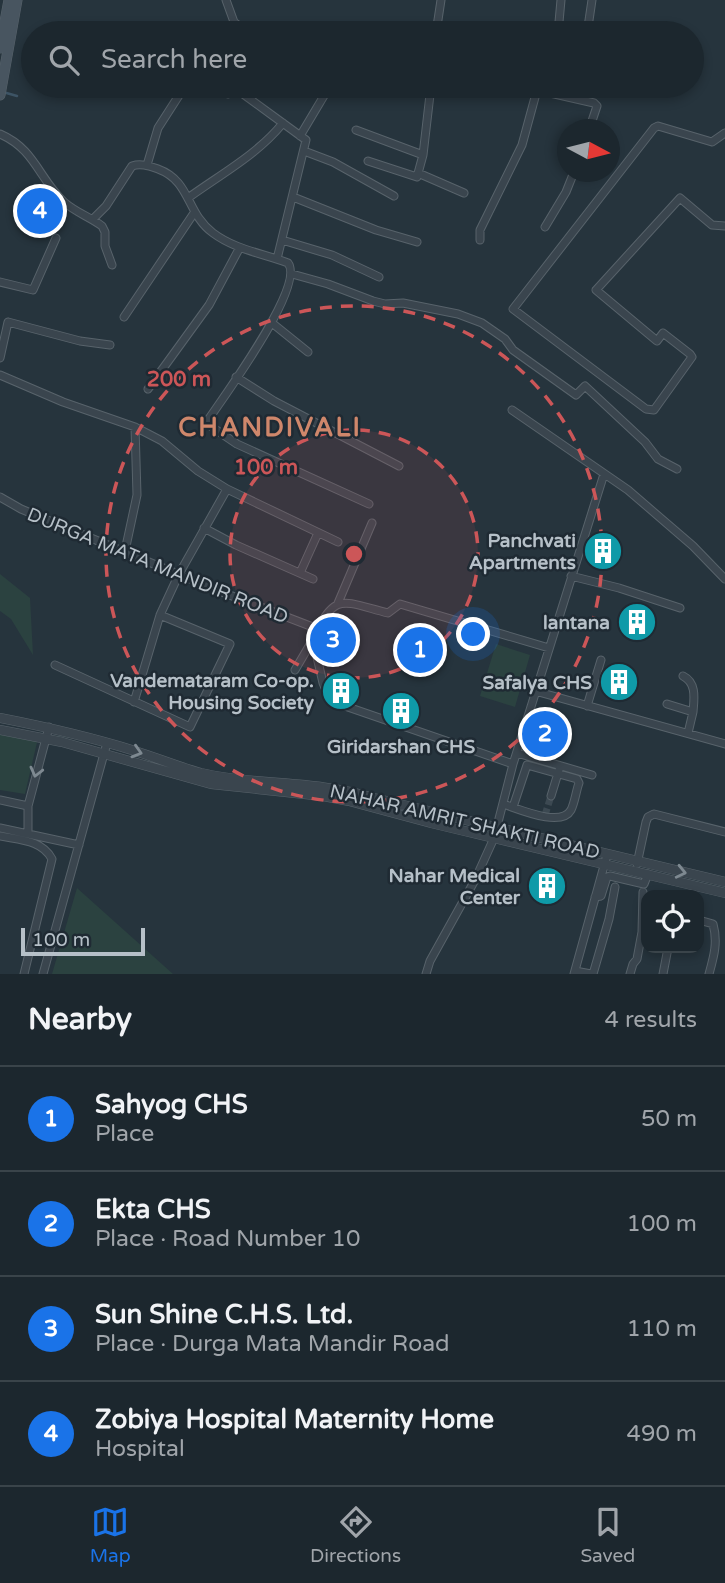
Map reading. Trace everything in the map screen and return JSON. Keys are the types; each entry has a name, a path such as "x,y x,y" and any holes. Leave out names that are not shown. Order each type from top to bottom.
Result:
{"main road":[{"path":"0,48 9,0"},
{"path":"1,91 18,0"}],"street":[{"path":"226,0 234,21"},
{"path":"438,21 441,0"},
{"path":"559,21 561,0"},
{"path":"589,21 592,0"},
{"path":"147,165 158,128 177,98"},
{"path":"254,98 306,140 277,259"},
{"path":"300,136 323,98"},
{"path":"368,161 407,176 417,177 423,155 430,98"},
{"path":"480,240 480,230 522,145 535,98"},
{"path":"572,98 597,106 593,119"},
{"path":"188,198 253,154 283,123"},
{"path":"725,133 712,142 658,126 654,128 513,309 646,409 654,410 692,358 663,333 657,341 596,290 680,198 712,225 725,226"},
{"path":"356,130 423,155"},
{"path":"0,134 15,141 26,151 63,201 102,226 112,265"},
{"path":"304,151 333,162 394,197"},
{"path":"93,219 106,206 132,166 147,165 169,173 180,183 194,213 213,234 239,249 288,263 292,274 280,308 206,423 237,444 369,505"},
{"path":"418,173 464,193"},
{"path":"545,227 569,182"},
{"path":"293,197 376,230 417,242"},
{"path":"124,317 194,213"},
{"path":"0,282 33,290 56,238"},
{"path":"282,240 332,255 379,277"},
{"path":"148,388 209,305 239,249"},
{"path":"292,274 373,301 385,304 403,303 458,314 482,323 505,339 513,350 576,395 585,386 645,442 658,459 677,469"},
{"path":"0,358 8,322 57,336 110,345"},
{"path":"272,323 308,352"},
{"path":"0,375 160,439 198,471 227,489 338,542"},
{"path":"236,377 274,401 399,466"},
{"path":"512,410 628,491 684,538 725,579"},
{"path":"125,551 136,495 135,427"},
{"path":"426,974 430,961 475,880 495,833 513,764 604,474"},
{"path":"134,702 160,615 179,574 227,489"},
{"name":"DURGA MATA MANDIR ROAD","path":"0,496 21,509 318,629"},
{"path":"338,603 372,523"},
{"path":"204,528 313,579"},
{"path":"300,573 318,533"},
{"path":"571,576 680,608"},
{"path":"295,670 330,609 338,603 346,602 388,613 400,604 549,648"},
{"path":"55,665 190,727 230,644 160,615"},
{"path":"313,640 329,697 342,705 513,764"},
{"path":"587,706 601,660"},
{"path":"683,676 691,682 693,689 693,712 688,733"},
{"path":"536,691 725,744"},
{"path":"667,704 693,712"},
{"name":"NAHAR AMRIT SHAKTI ROAD","path":"0,718 48,727 200,772 324,791 636,867 725,882"},
{"path":"26,735 27,723"},
{"path":"28,834 28,806 48,727"},
{"name":"NAHAR AMRIT SHAKTI ROAD","path":"0,730 46,739 211,784 324,791"},
{"path":"43,974 107,743"},
{"path":"503,804 554,819 568,814 579,783 577,779 559,770 517,753"},
{"path":"513,807 526,766 592,775"},
{"path":"551,796 559,770"},
{"path":"0,800 28,806"},
{"path":"636,867 646,822 653,814 725,832"},
{"path":"0,828 79,845"},
{"path":"0,836 37,843 47,850 52,859 24,974"},
{"path":"606,859 575,972 592,974 609,919 615,887"},
{"name":"NAHAR AMRIT SHAKTI ROAD","path":"636,867 648,874 725,893"},
{"path":"595,897 601,896 607,877 644,884 648,874"},
{"path":"704,921 713,924 716,935 716,948 709,974"},
{"path":"630,974 637,959 641,937"},
{"path":"663,974 667,953"}],"green space":[{"path":"0,574 30,598 33,655 11,619 0,611"},
{"path":"496,644 530,655 515,707 480,696"},
{"path":"0,731 38,738 25,794 0,790"},
{"path":"77,888 173,974 52,974"}],"waterway":[{"path":"3,92 17,96"}],"tunnel":[{"path":"545,815 551,796"}],"place":[{"name":"Zobiya Hospital Maternity Home","path":"40,211"},
{"name":"Panchvati Apartments","path":"603,551"},
{"name":"lantana","path":"637,622"},
{"name":"Sun Shine C.H.S. Ltd.","path":"333,640"},
{"name":"Sahyog CHS","path":"420,650"},
{"name":"Safalya CHS","path":"619,682"},
{"name":"Vandemataram Co-op. Housing Society","path":"341,691"},
{"name":"Giridarshan CHS","path":"401,711"},
{"name":"Ekta CHS","path":"545,734"},
{"name":"Nahar Medical Center","path":"547,886"}],"district":[{"name":"CHANDIVALI","path":"270,427"}]}
